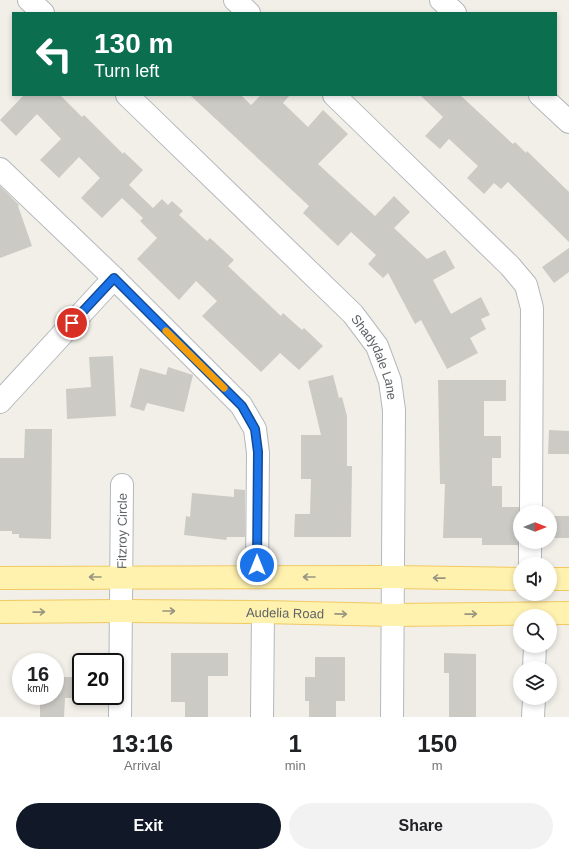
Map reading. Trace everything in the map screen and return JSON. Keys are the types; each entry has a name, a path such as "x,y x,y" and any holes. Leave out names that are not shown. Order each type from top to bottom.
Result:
{"main road":[{"path":"0,578 393,577 513,579"},
{"path":"557,579 569,579"},
{"name":"Audelia Road","path":"0,612 121,611 392,615 513,615"},
{"name":"Audelia Road","path":"557,614 569,613"}],"street":[{"path":"29,0 42,12"},
{"path":"235,0 248,12"},
{"path":"441,0 454,12"},
{"name":"Shadydale Lane","path":"128,96 353,314 377,346 390,380 394,410 392,717"},
{"path":"335,96 510,266 526,285 532,308 530,505"},
{"path":"541,96 569,122"},
{"path":"0,169 114,278 242,406 255,429 258,452 257,577"},
{"path":"0,402 114,278"},
{"name":"Fitzroy Circle","path":"120,717 122,486"},
{"path":"262,717 263,612"},
{"path":"533,717 534,705"}],"building":[{"path":"23,96 61,96 82,117 84,115 123,154 124,152 143,170 129,185 153,208 162,199 168,205 172,201 183,211 179,215 207,241 210,238 234,260 228,266 281,316 283,313 302,330 304,328 323,346 299,370 280,353 261,372 202,316 217,301 196,281 179,300 137,259 157,238 140,221 143,218 122,198 102,218 81,198 100,178 79,157 59,178 40,160 61,139 37,114 16,136 0,120"},
{"path":"191,96 242,96 251,105 260,96 289,96 283,103 308,127 323,110 348,134 318,164 375,216 394,196 410,212 394,228 427,259 445,250 455,268 433,280 451,314 481,297 490,315 481,319 486,329 470,338 478,353 447,369 421,320 415,324 388,273 383,278 368,264 376,255 351,232 338,246 303,213 309,206"},
{"path":"421,96 461,96 513,144 515,142 526,153 527,151 569,192 569,242 508,182 501,189 494,183 484,194 467,178 478,166 449,139 440,149 425,136 443,117"},
{"path":"0,186 19,205 18,206 32,246 0,258"},
{"path":"569,248 569,272 554,283 542,267"},
{"path":"113,356 116,416 67,419 66,389 91,387 89,357"},
{"path":"168,367 193,375 184,412 147,403 144,411 130,407 140,368 166,375"},
{"path":"333,375 339,398 342,397 347,416 347,466 352,466 351,537 294,537 295,514 310,514 311,479 301,479 301,435 321,435 308,381"},
{"path":"438,380 506,380 506,401 484,401 484,436 501,436 501,458 492,458 492,486 502,486 502,507 513,507 513,545 482,545 482,538 443,538 445,484 440,484"},
{"path":"25,429 52,429 51,539 19,538 19,534 12,534 12,531 0,531 0,458 24,458"},
{"path":"549,430 569,431 569,454 548,454"},
{"path":"234,489 245,490 245,537 227,537 226,540 184,535 186,516 190,517 192,493 234,497"},
{"path":"557,516 569,516 569,538 557,538"},
{"path":"171,653 228,653 228,676 208,676 208,717 185,717 185,702 171,702"},
{"path":"444,653 476,654 476,717 449,717 449,673 444,673"},
{"path":"315,657 345,657 345,701 336,701 336,717 309,717 309,701 305,701 305,677 315,677"},
{"path":"64,677 72,677 72,698 65,698 64,717 40,717 40,705 64,705"}],"slow traffic":[{"path":"166,331 224,388"}],"route":[{"path":"72,323 114,278 242,406 255,429 258,452 257,565"}]}
